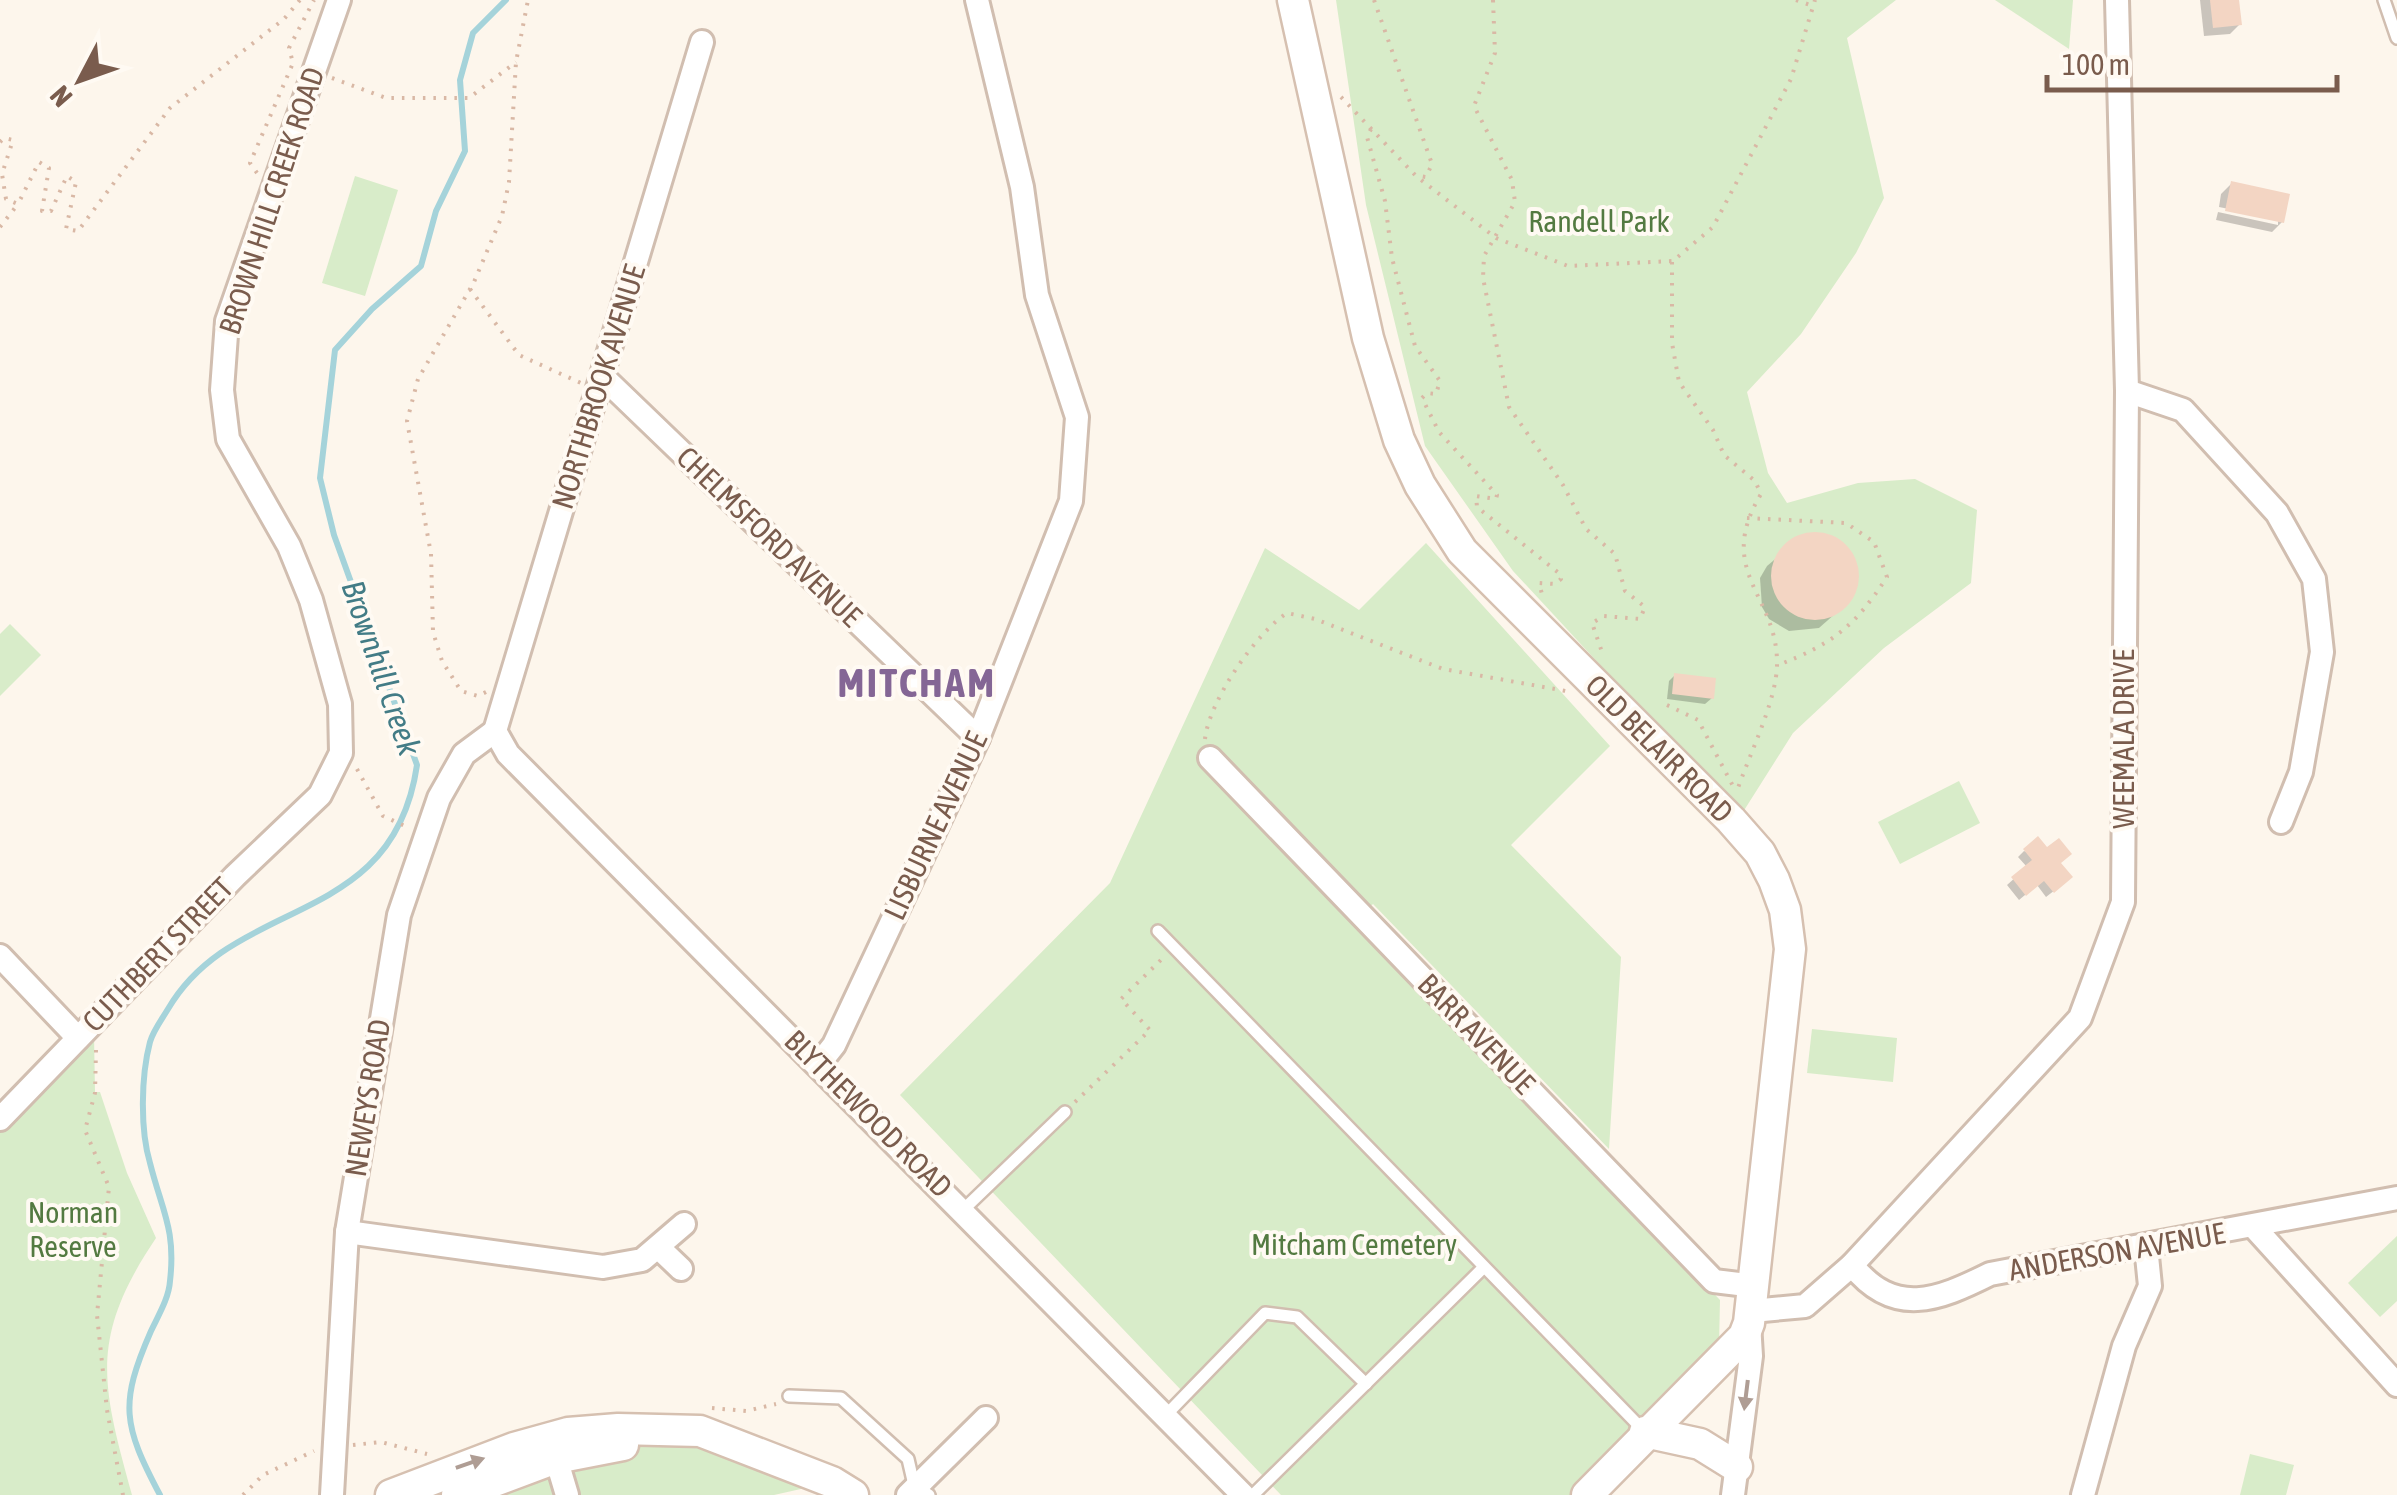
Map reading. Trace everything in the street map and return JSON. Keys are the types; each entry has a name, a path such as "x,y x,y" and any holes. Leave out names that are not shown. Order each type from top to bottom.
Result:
{"main road":[{"name":"OLD BELAIR ROAD","path":"1293,0 1368,338 1399,440 1420,485 1462,551 1760,853 1785,910 1789,966 1752,1307"},
{"path":"1588,1495 1645,1432 1744,1336 1752,1307"},
{"path":"1645,1432 1700,1444 1735,1481"},
{"path":"390,1495 553,1448 623,1445 746,1448 832,1482 853,1495"},
{"path":"457,1495 553,1448"}],"street":[{"name":"BROWN HILL CREEK ROAD","path":"320,795 339,759 343,733 340,704 311,600 289,546 228,438 222,390 226,321 339,0"},
{"name":"LISBURNE AVENUE","path":"819,1064 834,1045 978,738 1072,500 1077,417 1037,295 1022,188 977,0"},
{"name":"WEEMALA DRIVE","path":"1752,1307 1805,1306 1852,1265 2080,1018 2123,902 2127,391 2117,0"},
{"name":"NORTHBROOK AVENUE","path":"495,731 702,42"},
{"name":"CHELMSFORD AVENUE","path":"600,384 978,738"},
{"path":"2127,391 2182,410 2277,513 2314,579 2320,668 2301,772 2281,822"},
{"name":"BLYTHEWOOD ROAD","path":"495,731 508,754 1243,1495"},
{"name":"NEWEYS ROAD","path":"332,1495 347,1232 399,914 439,798 464,754 495,731"},
{"name":"BARR AVENUE","path":"1210,758 1714,1281 1752,1307"},
{"name":"CUTHBERT STREET","path":"0,1119 320,795"},
{"path":"0,956 84,1032"},
{"name":"ANDERSON AVENUE","path":"1852,1265 1866,1284 1906,1301 1946,1296 1990,1274 2397,1198"},
{"path":"347,1232 603,1267 642,1260 684,1224"},
{"path":"2254,1227 2397,1385"},
{"path":"2083,1495 2124,1346 2150,1286 2146,1246"},
{"path":"659,1248 681,1269"},
{"path":"1735,1481 1751,1356 1752,1307"},
{"path":"917,1492 986,1418"},
{"path":"553,1448 566,1495"}],"lane":[{"path":"2384,0 2397,38"},
{"path":"1158,931 1645,1432"},
{"path":"962,1210 1065,1112"},
{"path":"1253,1495 1484,1267"},
{"path":"1165,1416 1265,1314 1297,1317 1366,1384"},
{"path":"789,1396 841,1398 908,1459 917,1492"}],"path":[{"path":"0,228 18,204 39,162 49,168 42,212 51,211 67,176 76,182 66,229 78,231 170,108 284,19 300,0"},
{"path":"272,192 250,163 293,63 289,48 314,0"},
{"path":"507,683 478,696 461,691 442,661 433,632 431,554 409,449 407,420 418,379 470,289 502,216 509,182 516,62 528,0"},
{"path":"1374,0 1432,164 1426,177 1416,176"},
{"path":"1492,0 1495,53 1474,106 1512,180 1514,202 1484,256 1483,278 1509,407 1564,485 1586,529 1615,554 1625,591 1645,607 1640,619 1604,616 1592,623 1604,658 1585,637"},
{"path":"1306,58 1416,176 1496,238 1568,266 1672,260 1714,227 1791,79 1814,3 1796,0"},
{"path":"314,71 386,98 469,98 516,62"},
{"path":"1371,129 1367,137 1385,201 1392,258 1415,346 1440,381 1436,394 1427,393 1422,398 1427,411 1469,469 1497,495 1496,499 1476,496 1477,507 1560,574 1561,579 1555,584 1539,583 1550,604"},
{"path":"0,142 4,138 13,140 1,173 6,200 18,204"},
{"path":"1672,260 1672,343 1678,382 1713,430 1724,456 1755,481 1761,494 1746,518 1742,559 1771,630 1778,665 1736,795"},
{"path":"470,289 520,355 600,384"},
{"path":"1746,518 1846,522 1874,542 1887,577 1863,614 1825,647 1778,665"},
{"path":"1210,758 1206,726 1235,672 1271,623 1287,613 1315,619 1443,669 1515,686 1607,696"},
{"path":"1667,705 1698,720 1723,760 1736,795"},
{"path":"339,759 356,766 390,821 410,827"},
{"path":"1724,784 1736,795"},
{"path":"1065,1112 1150,1030 1121,999 1174,948"},
{"path":"84,1032 97,1059 94,1105 86,1130 109,1187 106,1256 97,1315 107,1410 123,1495"},
{"path":"243,1495 263,1476 312,1451 332,1447"}],"green space":[{"name":"Randell Park","path":"1336,0 1896,0 1847,38 1884,198 1856,253 1801,334 1747,392 1768,473 1787,503 1858,483 1915,479 1977,510 1971,583 1884,648 1793,733 1743,812 1652,721 1513,571 1425,446 1366,205"},
{"path":"1995,0 2073,0 2069,49"},
{"path":"355,176 398,190 365,296 322,283"},
{"name":"Mitcham Cemetery","path":"1426,543 1610,746 1511,845 1621,957 1609,1149 1373,904 1356,920 1720,1300 1719,1346 1571,1495 1281,1495 900,1095 1110,883 1265,548 1359,610"},
{"path":"10,624 41,655 0,696 0,634"},
{"path":"1959,781 1980,823 1900,864 1878,822"},
{"path":"1812,1029 1897,1038 1893,1082 1807,1073"},
{"name":"Norman Reserve","path":"94,1034 95,1092 100,1092 127,1173 156,1238 119,1305 107,1363 108,1392 132,1495 0,1495 0,1119"},
{"path":"2397,1236 2397,1301 2380,1317 2348,1283"},
{"path":"700,1431 832,1482 774,1495 457,1495 555,1458"},
{"path":"2250,1454 2294,1465 2286,1495 2240,1495"}],"building":[{"path":"2210,0 2239,0 2242,25 2213,28"},
{"path":"2231,181 2290,194 2284,223 2225,211"},
{"path":"1815,532 1846,545 1859,576 1846,607 1815,620 1784,607 1771,576 1784,545"},
{"path":"1674,673 1716,678 1714,699 1672,694"},
{"path":"2038,836 2047,847 2059,838 2072,854 2061,863 2073,877 2054,893 2044,881 2026,896 2011,877 2032,860 2023,849"}],"waterway":[{"name":"Brownhill Creek","path":"160,1495 138,1450 130,1414 134,1378 168,1294 171,1263 167,1220 150,1163 143,1119 150,1042 168,1009 197,972 232,946 345,884 377,857 402,818 417,765 334,535 320,478 335,350 372,309 421,266 436,211 465,151 460,80 473,33 506,0"}],"district":[{"name":"MITCHAM","path":"917,683"}]}
